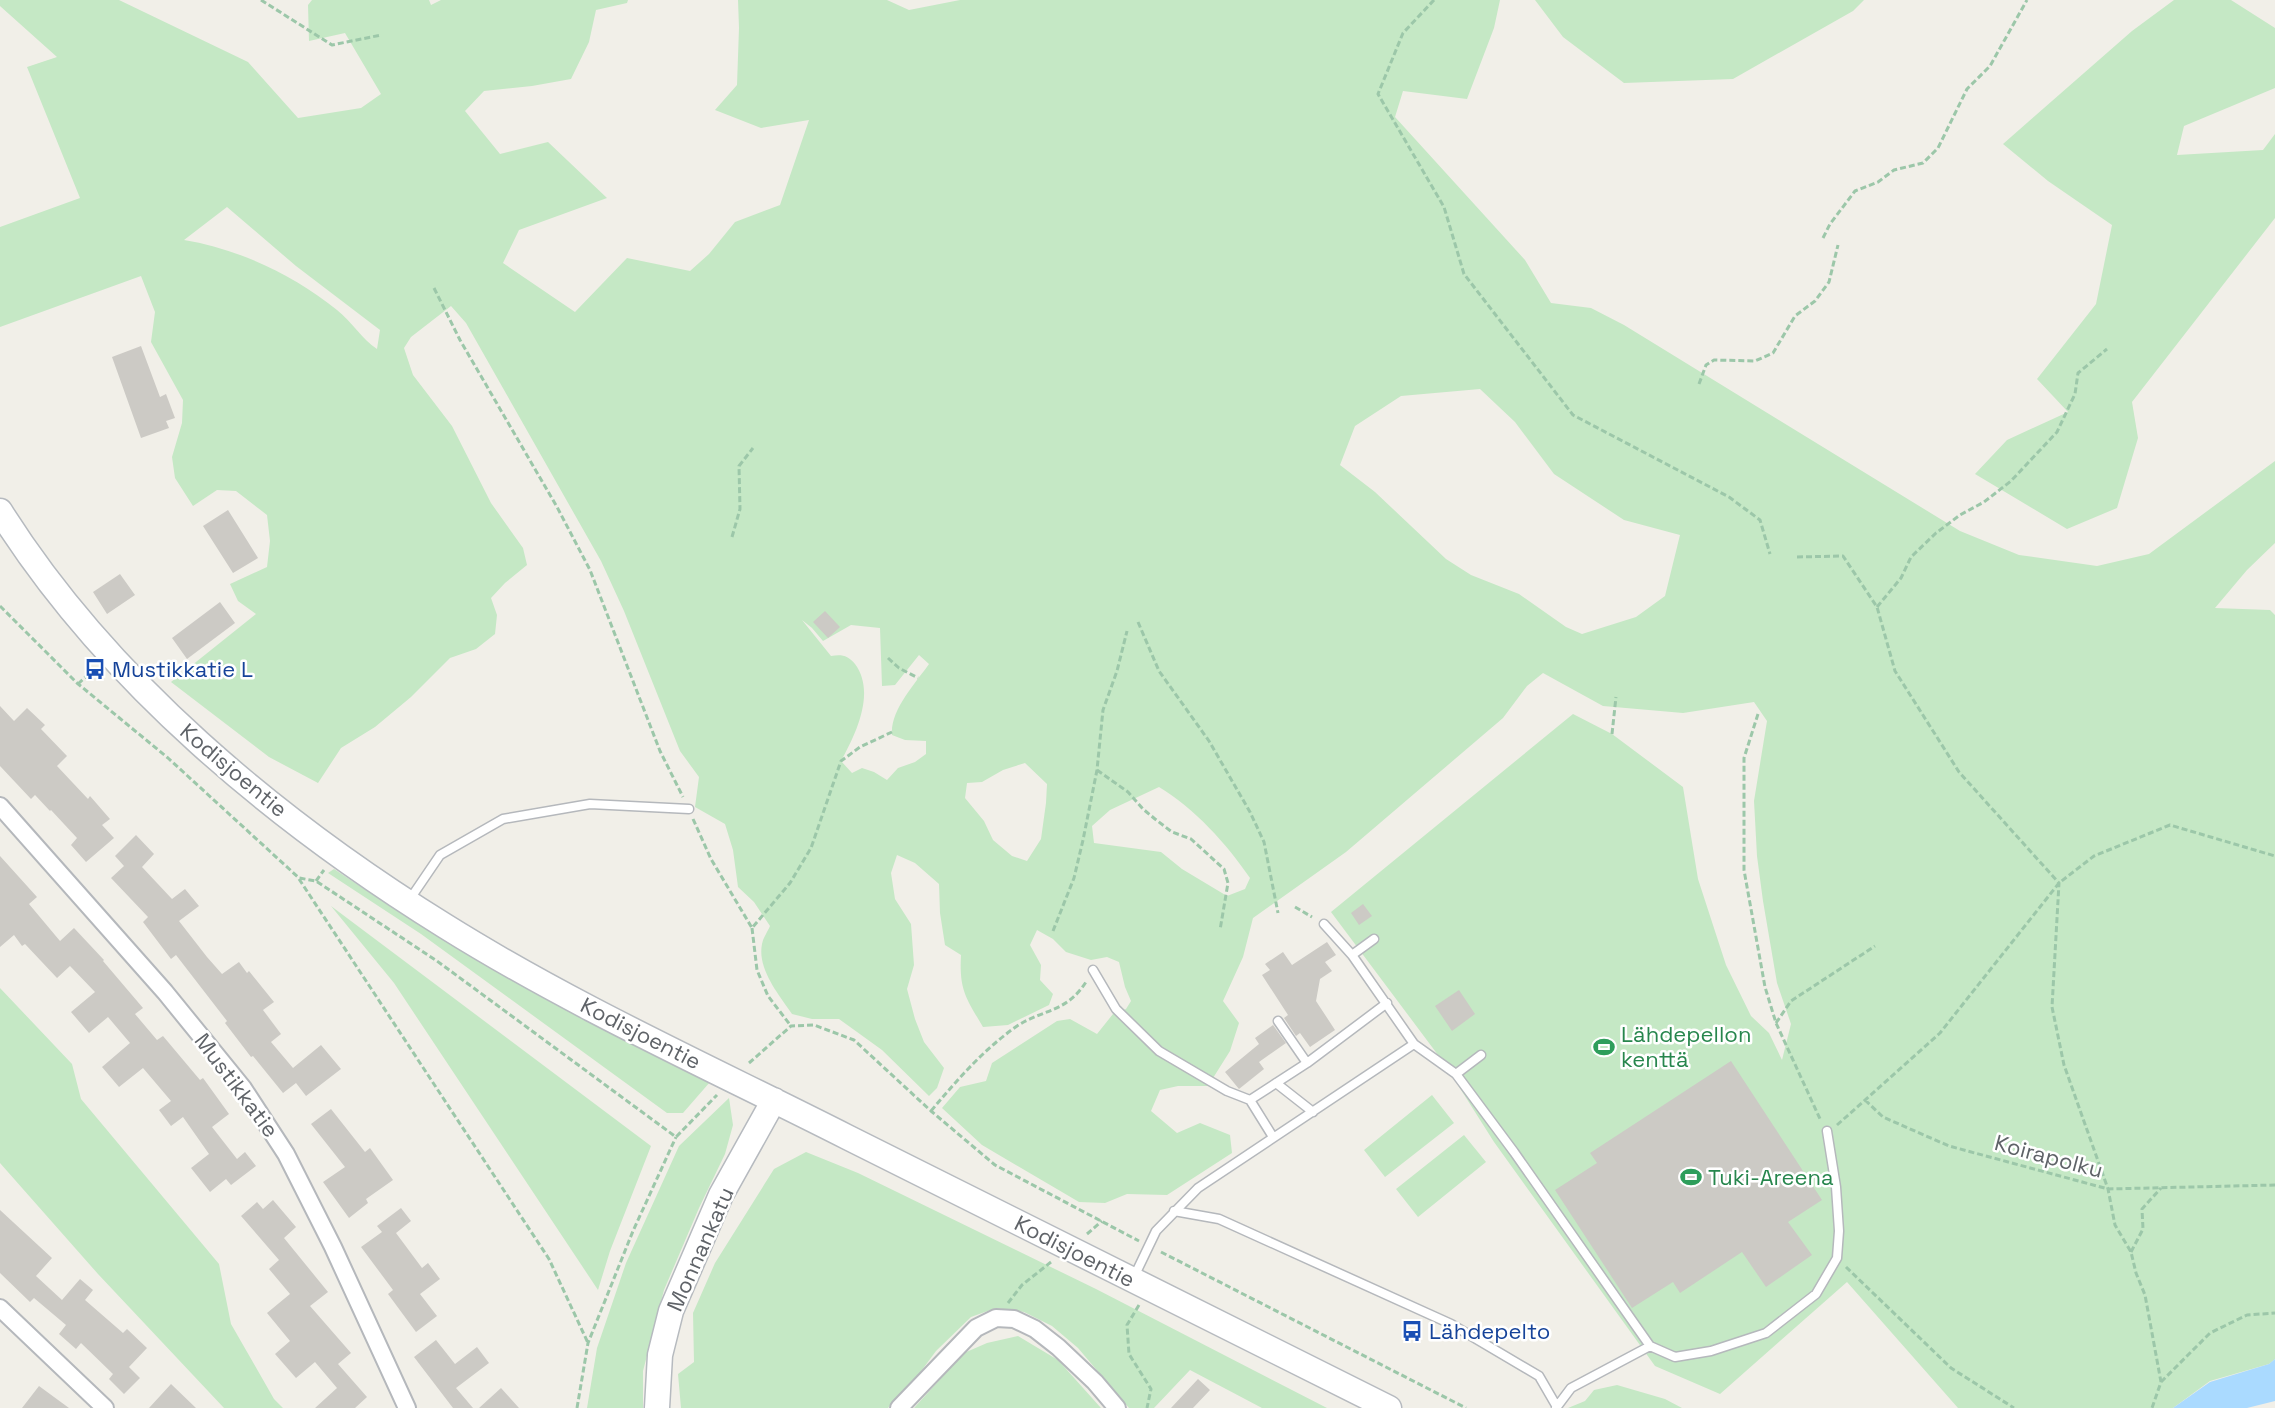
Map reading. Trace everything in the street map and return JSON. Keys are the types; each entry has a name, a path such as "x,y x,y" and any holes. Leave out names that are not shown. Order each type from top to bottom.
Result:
{"street":[{"name":"Kodisjoentie","path":"0,511 48,581 109,654 174,719 246,782 336,854 447,928 583,1005 1389,1408"},
{"name":"Mustikkatie","path":"0,806 165,992 243,1088 286,1154 333,1247 407,1408"},
{"name":"Monnankatu","path":"657,1408 660,1355 670,1311 721,1195 774,1100"},
{"path":"0,1308 105,1408"},
{"path":"899,1408 976,1328 996,1318 1014,1319 1035,1329 1095,1382 1117,1408"}],"lane":[{"path":"408,902 440,855 503,819 590,804 689,809"},
{"path":"1324,924 1352,955 1414,1044 1456,1074 1514,1152 1650,1346 1675,1356 1711,1351 1766,1333 1816,1294 1837,1258 1839,1231 1836,1187 1827,1131"},
{"path":"1352,955 1374,939"},
{"path":"1093,970 1116,1009 1159,1051 1227,1090 1250,1100 1273,1137"},
{"path":"1250,1100 1307,1063 1387,1003"},
{"path":"1278,1021 1307,1063"},
{"path":"1141,1284 1149,1246 1156,1231 1198,1188 1414,1044"},
{"path":"1456,1074 1481,1055"},
{"path":"1276,1083 1313,1112"},
{"path":"1174,1211 1220,1219 1451,1324 1539,1376 1556,1408 1571,1388 1650,1346"}],"path":[{"path":"261,0 332,45 381,35"},
{"path":"1434,0 1403,33 1378,94 1444,207 1464,274 1573,415 1730,497 1760,520 1770,554"},
{"path":"1823,238 1830,224 1856,191 1878,182 1894,170 1923,163 1938,148 1966,89 1990,66 2027,0"},
{"path":"1699,384 1706,365 1714,360 1755,361 1773,353 1795,316 1815,301 1829,282 1838,245"},
{"path":"434,288 460,340 557,507 590,570 660,751 711,859 752,928 757,970 768,996 791,1026"},
{"path":"1876,608 1901,578 1911,557 1960,514 1984,501 2012,481 2057,432 2075,394 2078,373 2107,349"},
{"path":"732,537 740,510 739,466 753,448"},
{"path":"1797,556 1843,556 1876,608 1895,671 1959,772 2059,883 2052,1007 2064,1065 2108,1189 2115,1225 2131,1252 2145,1295 2161,1382"},
{"path":"0,608 76,683 168,758 299,878 549,1259 588,1343"},
{"path":"1138,622 1159,671 1209,741 1250,812 1264,842 1278,913"},
{"path":"1053,931 1074,878 1097,770 1103,710 1127,631"},
{"path":"76,683 79,684 109,654"},
{"path":"888,658 898,668 918,678"},
{"path":"1612,735 1616,697"},
{"path":"1758,714 1744,758 1744,870 1765,987 1776,1023 1827,1131 1843,1121 1940,1033 2059,883 2094,856 2170,825 2275,856"},
{"path":"752,928 790,883 810,848 841,761 860,747 892,732"},
{"path":"1097,770 1128,792 1155,819 1172,831 1191,839 1224,868 1228,883 1220,930"},
{"path":"299,878 316,881 437,962 676,1137"},
{"path":"1295,907 1324,924"},
{"path":"1776,1023 1791,1001 1875,946"},
{"path":"931,1111 971,1063 1018,1025 1057,1009 1078,994 1093,970"},
{"path":"749,1063 791,1026 814,1025 854,1040 931,1111 995,1165 1467,1408"},
{"path":"577,1408 588,1343 633,1231 676,1137 717,1095"},
{"name":"Koirapolku","path":"1865,1100 1883,1117 1949,1146 2108,1189 2275,1185"},
{"path":"2131,1252 2144,1229 2142,1209 2161,1188"},
{"path":"996,1318 1022,1285 1102,1221"},
{"path":"1837,1258 1951,1368 2014,1408"},
{"path":"1141,1284 1127,1325 1129,1354 1151,1389 1147,1408"},
{"path":"2152,1408 2161,1382 2210,1333 2247,1315 2275,1313"}],"green space":[{"path":"0,0 119,0 248,62 298,118 361,108 381,94 345,33 309,41 308,5 312,0 429,0 431,5 441,0 628,0 627,3 596,10 589,42 571,79 484,91 465,111 500,154 548,142 607,198 519,230 503,263 575,312 627,258 690,271 709,254 735,222 780,205 809,120 761,128 715,110 737,85 738,0 887,0 909,10 960,0 1500,0 1494,28 1467,99 1403,91 1395,117 1525,260 1551,303 1591,308 1624,325 1960,531 2019,555 2097,566 2149,554 2275,461 2275,543 2247,570 2215,608 2270,610 2275,615 2275,1359 2269,1364 2210,1381 2173,1408 1958,1408 1847,1282 1720,1394 1655,1366 1494,1142 1444,1063 1331,912 1573,714 1612,734 1683,787 1698,879 1726,965 1751,1016 1769,1033 1782,1060 1791,1024 1777,983 1763,901 1757,856 1754,801 1767,721 1754,702 1683,713 1603,706 1543,673 1527,686 1503,718 1346,852 1253,918 1243,957 1223,1001 1239,1023 1230,1051 1208,1086 1178,1086 1160,1090 1151,1111 1177,1133 1200,1123 1230,1135 1232,1153 1167,1195 1127,1194 1105,1203 1079,1202 982,1145 942,1108 960,1087 986,1081 992,1063 1057,1021 1070,1019 1097,1034 1113,1014 1126,1009 1131,1001 1119,962 1107,957 1091,960 1066,952 1053,939 1037,930 1030,945 1041,965 1040,980 1053,994 1049,1005 1008,1025 983,1027 965,993 961,977 961,955 945,945 940,913 939,884 915,863 897,855 891,873 895,899 911,924 914,965 907,989 924,1042 944,1068 937,1088 929,1096 882,1050 839,1019 812,1019 792,1014 775,990 763,963 762,944 770,926 754,902 738,887 733,850 725,824 695,807 699,777 680,751 624,611 601,561 466,323 451,306 411,337 404,348 413,375 452,426 491,503 523,548 527,565 491,598 497,615 495,634 476,649 450,658 411,697 375,727 341,748 318,783 269,757 171,682 256,614 238,601 230,584 267,567 270,541 267,515 236,491 217,490 193,506 175,478 172,457 182,423 183,400 151,342 155,312 141,276 0,327 0,227 80,198 27,67 57,57 0,6","holes":["227,207 296,266 380,330 377,349 337,310 284,275 245,257 184,240","1480,389 1515,422 1554,474 1624,520 1680,535 1665,596 1636,617 1582,634 1566,627 1519,594 1471,575 1446,559 1375,492 1340,465 1355,426 1401,396","802,620 823,641 851,625 880,628 882,686 895,685 919,655 929,664 899,707 892,726 892,735 905,740 926,741 926,754 915,762 898,768 887,780 862,768 852,773 841,761 858,726 864,700 864,687 861,675 850,659 838,655 831,656","1025,763 1047,784 1041,839 1027,861 1012,856 993,840 984,821 965,798 967,783 982,782 1003,770","1159,787 1197,816 1231,852 1250,878 1245,889 1227,896 1182,869 1161,852 1094,843 1092,826 1110,810"]},
{"path":"1535,0 1864,0 1853,11 1733,79 1624,83 1563,37"},
{"path":"2174,0 2231,0 2275,28 2275,88 2184,126 2177,155 2263,150 2275,134 2275,218 2132,402 2138,438 2117,508 2067,529 1975,474 2007,440 2068,412 2037,379 2096,304 2112,225 2048,181 2003,144 2132,31"},
{"path":"334,869 405,916 562,1007 710,1082 683,1113 667,1113 421,934 328,873"},
{"path":"331,906 651,1146 610,1251 598,1290 394,983"},
{"path":"0,988 72,1064 81,1099 219,1264 231,1324 274,1399 283,1408 224,1408 98,1274 0,1163"},
{"path":"1432,1095 1454,1123 1385,1177 1364,1150"},
{"path":"729,1098 733,1125 725,1154 664,1290 643,1371 643,1408 587,1408 597,1348 626,1263 679,1146"},
{"path":"1464,1135 1486,1162 1418,1217 1396,1189"},
{"path":"806,1152 858,1173 1096,1289 1327,1408 1262,1408 1190,1370 1154,1408 1129,1408 1078,1348 1052,1326 1024,1312 996,1308 971,1317 936,1351 916,1378 888,1408 681,1408 678,1374 694,1362 693,1313 715,1263 774,1169"},
{"path":"1018,1336 1058,1360 1101,1408 914,1408 964,1353 987,1343"},
{"path":"1617,1385 1665,1399 1682,1408 1568,1408 1585,1401 1594,1390"}],"water":[{"path":"2275,1359 2275,1401 2247,1408 2173,1408 2210,1382 2269,1364"}],"building":[{"path":"141,346 160,397 166,394 175,418 166,421 169,428 141,438 112,357"},
{"path":"228,510 258,558 233,573 203,526"},
{"path":"120,574 135,595 107,614 93,592"},
{"path":"220,602 235,623 187,659 172,638"},
{"path":"825,611 840,627 828,638 813,622"},
{"path":"0,706 14,721 27,708 45,725 41,729 67,756 57,766 88,799 90,796 110,819 102,825 114,838 86,862 71,845 77,838 35,795 31,799 0,766"},
{"path":"136,835 154,854 142,867 172,899 185,889 199,906 179,921 207,957 222,974 239,962 274,1002 263,1010 281,1034 271,1042 293,1068 321,1045 341,1069 306,1096 296,1083 283,1093 253,1056 251,1057 225,1023 227,1021 176,955 171,959 143,922 148,917 111,878 124,866 115,856"},
{"path":"0,856 37,897 29,904 60,941 74,928 104,960 143,1008 135,1014 157,1040 163,1036 200,1080 203,1078 229,1114 212,1127 237,1159 245,1152 256,1166 231,1185 226,1179 210,1192 191,1168 209,1154 183,1117 171,1126 159,1110 171,1101 143,1068 119,1087 102,1067 130,1043 108,1017 89,1033 71,1012 95,992 70,966 57,978 25,944 22,946 14,935 0,947"},
{"path":"1363,904 1372,916 1359,925 1351,913"},
{"path":"1327,942 1336,955 1325,962 1332,971 1320,979 1316,1001 1335,1030 1310,1047 1300,1033 1296,1036 1284,1018 1288,1015 1262,975 1270,970 1265,964 1283,952 1292,965"},
{"path":"1459,990 1475,1014 1452,1031 1435,1006"},
{"path":"1273,1025 1286,1043 1259,1062 1264,1069 1239,1089 1225,1072 1259,1044 1255,1038"},
{"name":"Tuki-Areena","path":"1731,1061 1822,1200 1788,1222 1812,1255 1766,1287 1742,1252 1680,1293 1673,1282 1632,1308 1555,1190 1597,1163 1590,1153"},
{"path":"331,1109 365,1152 370,1148 393,1180 366,1199 368,1203 349,1218 323,1182 345,1167 311,1124"},
{"path":"273,1200 296,1227 284,1238 328,1292 310,1306 351,1353 338,1364 367,1397 355,1408 315,1408 337,1388 315,1362 296,1378 275,1354 290,1341 267,1313 290,1294 269,1269 279,1260 241,1216 257,1202 263,1209"},
{"path":"401,1208 411,1221 396,1233 422,1268 428,1263 440,1279 420,1294 437,1316 416,1332 388,1294 393,1290 361,1247 382,1232 377,1226"},
{"path":"0,1210 52,1258 36,1276 62,1300 80,1279 93,1290 85,1300 123,1333 127,1329 147,1348 129,1367 140,1378 124,1394 109,1379 113,1374 81,1343 76,1349 59,1334 66,1325 34,1298 30,1302 0,1273"},
{"path":"436,1340 455,1364 477,1347 489,1363 456,1388 473,1408 453,1408 414,1357"},
{"path":"1198,1379 1210,1390 1193,1408 1171,1408"},
{"path":"171,1384 196,1408 149,1408"},
{"path":"39,1386 69,1408 22,1408"},
{"path":"501,1388 519,1408 479,1408"}],"place":[{"name":"Mustikkatie L","path":"95,669"},
{"name":"Lähdepellon kenttä","path":"1604,1047"},
{"name":"Tuki-Areena","path":"1691,1177"},
{"name":"Lähdepelto","path":"1412,1331"}]}
